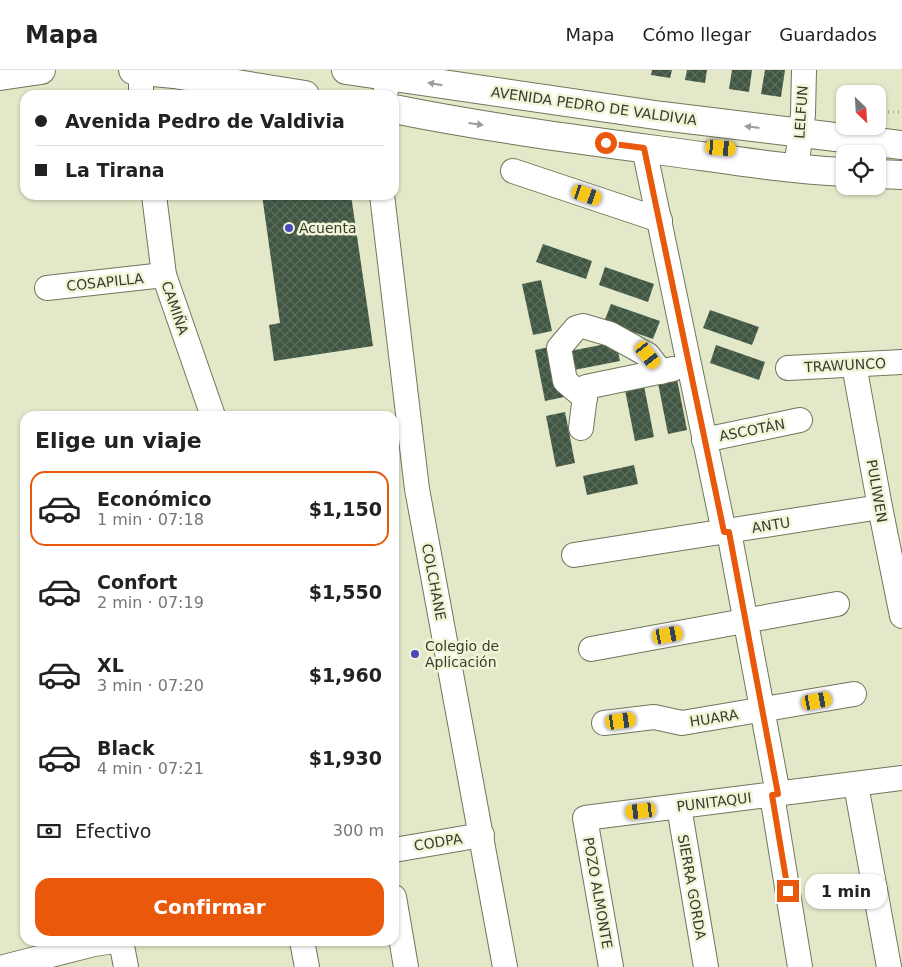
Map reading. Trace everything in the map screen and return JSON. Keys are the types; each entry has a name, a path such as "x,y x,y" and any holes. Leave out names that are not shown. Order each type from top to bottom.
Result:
{"main road":[{"path":"0,76 41,70"},
{"name":"AVENIDA PEDRO DE VALDIVIA","path":"347,70 387,85 468,80 799,144 902,145"},
{"path":"139,76 174,74 239,90"},
{"path":"399,110 455,121 672,152 836,171"},
{"path":"672,152 683,145 799,144 836,155"},
{"path":"886,162 902,163"},
{"path":"886,175 902,176"}],"street":[{"name":"LELFUN","path":"799,144 804,70"},
{"path":"644,148 704,440 745,621 762,710 800,967"},
{"path":"513,171 660,220"},
{"name":"CAMIÑA","path":"155,200 164,275 211,411"},
{"name":"COLCHANE","path":"383,200 417,489 505,967"},
{"name":"COSAPILLA","path":"47,288 164,275"},
{"path":"584,398 564,381 559,348 576,328 583,326 610,334 648,355 661,372"},
{"name":"TRAWUNCO","path":"788,368 902,362"},
{"name":"PULIWEN","path":"854,365 902,616"},
{"path":"581,428 586,387 591,384 689,366"},
{"name":"ASCOTÁN","path":"704,440 800,420"},
{"name":"ANTU","path":"574,556 880,507"},
{"path":"591,649 837,604"},
{"name":"HUARA","path":"604,723 654,717 682,723 854,694"},
{"name":"PUNITAQUI","path":"585,818 902,778"},
{"path":"856,785 890,967"},
{"name":"SIERRA GORDA","path":"678,806 706,967"},
{"name":"POZO ALMONTE","path":"585,818 611,967"},
{"name":"CODPA","path":"399,849 482,835"},
{"path":"399,926 406,967"},
{"path":"4,967 86,946"},
{"path":"122,946 126,967"},
{"path":"303,946 307,967"}],"path":[{"path":"886,112 902,112"}],"building":[{"path":"652,70 672,70 670,78 651,75"},
{"path":"687,70 707,70 705,83 685,80"},
{"path":"732,70 752,70 749,92 729,89"},
{"path":"765,70 785,70 781,97 761,94"},
{"path":"263,200 352,200 373,346 274,361 269,325 280,323"},
{"path":"543,244 592,261 586,279 536,262"},
{"path":"605,267 654,284 648,302 599,285"},
{"path":"541,280 552,331 533,335 522,284"},
{"path":"611,304 660,321 653,339 604,322"},
{"path":"710,310 759,327 752,345 703,328"},
{"path":"616,342 620,361 569,371 565,352"},
{"path":"716,345 765,362 759,380 710,363"},
{"path":"554,346 564,397 545,401 535,350"},
{"path":"677,379 687,430 668,434 658,383"},
{"path":"644,386 654,437 635,441 625,390"},
{"path":"565,412 575,463 556,467 546,416"},
{"path":"634,465 638,484 587,495 583,476"}],"place":[{"name":"Acuenta","path":"289,228"},
{"name":"Colegio de Aplicación","path":"415,654"}],"route":[{"path":"606,143 644,148 724,532 729,532 778,794 772,795 788,891"}]}
